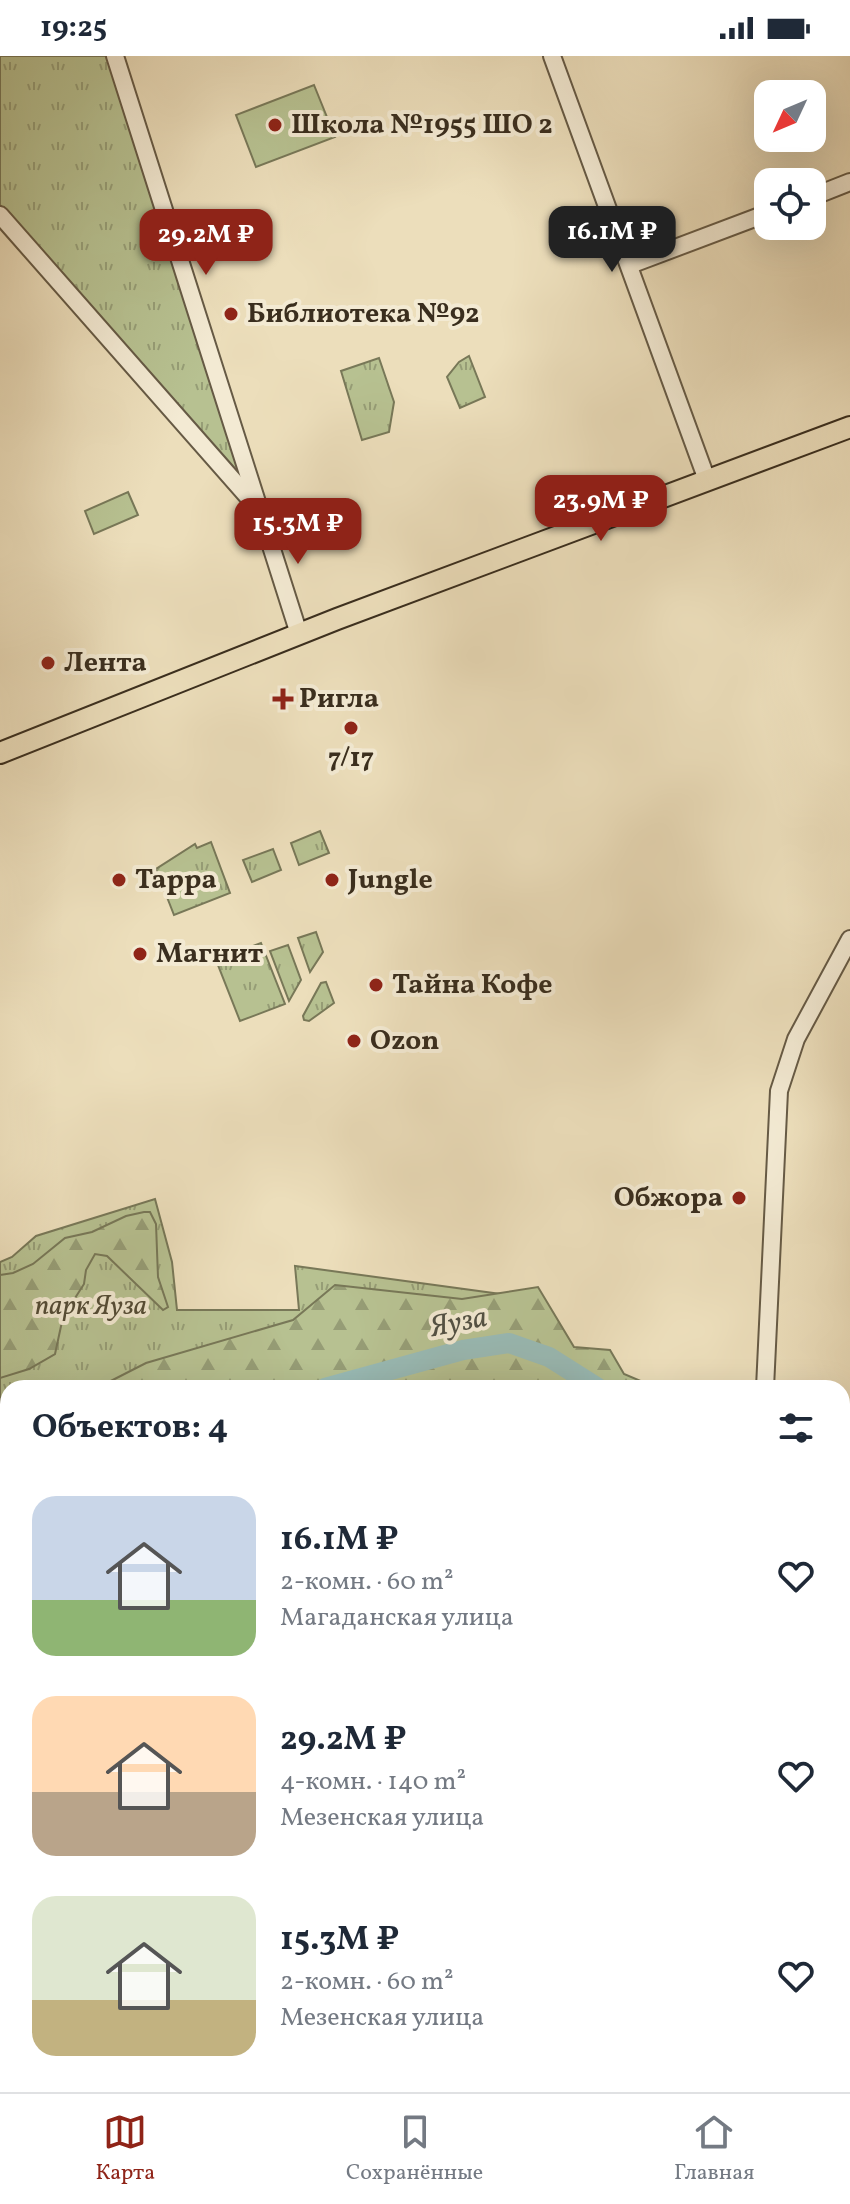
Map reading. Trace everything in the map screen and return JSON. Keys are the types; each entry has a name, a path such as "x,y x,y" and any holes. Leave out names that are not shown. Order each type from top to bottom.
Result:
{"main road":[{"path":"0,753 299,634 850,427"}],"street":[{"path":"115,56 299,634"},
{"path":"552,56 707,480"},
{"path":"826,191 850,182"},
{"path":"0,215 260,510"},
{"path":"630,265 754,218"},
{"path":"765,1380 779,1091 796,1039 850,939"}],"green space":[{"path":"0,56 112,56 251,494 0,205"},
{"path":"314,85 335,137 256,167 236,115"},
{"path":"469,356 485,397 460,408 447,377 459,362"},
{"path":"379,358 394,402 389,432 362,440 341,371"},
{"path":"128,492 138,515 94,534 85,511"},
{"path":"320,831 329,853 299,865 291,843"},
{"path":"211,842 230,893 174,915 156,869 195,844 197,848"},
{"path":"273,849 281,870 252,882 243,860"},
{"path":"316,932 323,952 310,972 298,938"},
{"path":"261,943 285,1004 240,1021 216,960"},
{"path":"288,945 301,980 289,1001 270,951"},
{"path":"326,982 334,1003 309,1021 304,1020 303,1016 321,983"},
{"name":"парк Яуза","path":"155,1199 172,1262 177,1310 299,1310 295,1266 508,1295 607,1380 0,1380 0,1262 12,1257 36,1236"},
{"path":"150,1212 156,1224 158,1277 168,1307 163,1310 107,1256 95,1254 86,1270 84,1284 63,1317 55,1354 29,1369 0,1378 0,1275 33,1264 65,1238 92,1232 126,1216"},
{"path":"335,1285 462,1299 538,1287 574,1347 610,1350 624,1374 638,1380 113,1380 146,1363 293,1320"}],"waterway":[{"name":"Яуза","path":"354,1380 463,1350 509,1343 549,1357 585,1380"}],"place":[{"name":"Школа №1955 ШО 2","path":"275,125"},
{"name":"Библиотека №92","path":"231,314"},
{"name":"Лента","path":"48,663"},
{"name":"Ригла","path":"283,699"},
{"name":"7/17","path":"351,728"},
{"name":"Тарра","path":"119,880"},
{"name":"Jungle","path":"332,880"},
{"name":"Магнит","path":"140,954"},
{"name":"Тайна Кофе","path":"376,985"},
{"name":"Ozon","path":"354,1041"},
{"name":"Обжора","path":"739,1198"}]}
